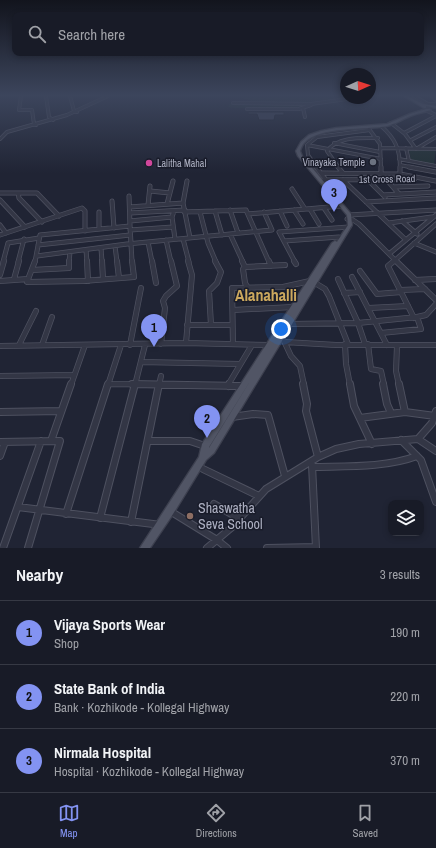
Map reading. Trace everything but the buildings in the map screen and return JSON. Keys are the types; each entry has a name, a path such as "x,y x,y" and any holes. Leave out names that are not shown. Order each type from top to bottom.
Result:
{"main road":[{"path":"203,458 205,446 242,386 293,307 313,282 347,227 349,218 298,158 295,151 296,146 305,136 318,131 391,122"},
{"path":"339,206 300,156 298,151 300,145 310,135 319,132 369,129 393,122"},
{"path":"145,548 203,458 211,450 283,341 290,324 313,282 339,237 347,227"}],"street":[{"path":"34,122 36,125"},
{"path":"0,139 6,132 48,122"},
{"path":"394,122 411,140 416,149"},
{"path":"404,133 426,122"},
{"path":"381,126 394,137 399,148 400,174"},
{"path":"411,140 436,127"},
{"path":"307,145 317,137 369,129 378,138 381,148 381,173 399,194"},
{"path":"416,149 436,137"},
{"path":"364,148 367,138"},
{"path":"327,149 339,141 378,138"},
{"path":"334,143 380,152"},
{"path":"307,145 380,159"},
{"path":"307,145 307,150 312,161 326,180"},
{"path":"381,148 436,149"},
{"path":"406,148 409,161"},
{"path":"327,149 326,151 343,172"},
{"path":"399,159 436,165"},
{"path":"400,165 436,172"},
{"path":"322,173 343,172 400,174 436,181"},
{"name":"1st Cross Road","path":"320,181 424,179"},
{"path":"343,180 406,240"},
{"path":"368,180 389,201"},
{"path":"425,192 430,180"},
{"path":"167,204 173,181"},
{"path":"187,181 183,203 190,238"},
{"path":"148,205 150,186"},
{"path":"393,187 428,186"},
{"path":"292,189 305,209"},
{"path":"150,191 170,193"},
{"path":"383,195 436,192"},
{"path":"0,193 37,193 59,216"},
{"path":"18,193 19,198 42,222"},
{"path":"28,279 27,282 88,281 134,277 130,244 129,196"},
{"path":"366,202 436,198"},
{"path":"0,200 25,227"},
{"path":"112,201 114,228"},
{"path":"130,207 183,203"},
{"path":"248,214 339,206"},
{"path":"324,208 332,220"},
{"path":"0,235 80,209 85,209 85,231"},
{"path":"310,209 319,224"},
{"path":"130,213 174,210 200,212 246,210 271,266"},
{"path":"174,210 172,217 175,239"},
{"path":"230,210 238,233"},
{"path":"294,210 303,224"},
{"path":"349,218 377,213 436,210"},
{"path":"215,211 222,235"},
{"path":"280,211 287,226"},
{"path":"99,212 99,229"},
{"path":"200,212 205,236 215,262 221,272 217,283 209,291 211,325"},
{"path":"264,212 272,230"},
{"path":"389,223 435,216"},
{"path":"389,254 435,216"},
{"path":"130,221 172,217"},
{"path":"349,218 359,224 436,300"},
{"path":"402,222 421,237"},
{"path":"381,333 421,329 388,266 421,237 434,228 436,224"},
{"path":"0,225 6,233"},
{"path":"0,275 2,256 8,243 24,239 39,238 40,236 99,229 173,227"},
{"path":"37,256 130,244 256,231 272,230 279,232 347,227"},
{"path":"279,232 296,264"},
{"path":"230,234 245,267 243,269 245,283 248,288"},
{"path":"38,245 130,235"},
{"path":"284,241 339,237"},
{"path":"28,279 37,256 39,238"},
{"path":"14,279 24,239"},
{"path":"183,239 192,275 186,343"},
{"path":"161,344 165,314 165,308 162,303 164,297 176,286 166,240"},
{"path":"148,242 156,283"},
{"path":"414,243 436,252"},
{"path":"115,246 119,278"},
{"path":"101,248 103,280"},
{"path":"86,250 88,281"},
{"path":"32,270 69,268 70,252"},
{"path":"245,267 285,265"},
{"path":"360,271 377,294 425,290"},
{"path":"352,277 376,321 387,345"},
{"path":"0,281 28,279"},
{"path":"338,279 366,344 371,369 381,371 387,404 391,413"},
{"path":"415,280 436,279"},
{"path":"233,344 232,288 286,286 313,282 324,289 340,322 347,344 349,382 354,406 372,444"},
{"path":"130,344 141,288"},
{"path":"344,293 360,292"},
{"path":"290,324 340,322 358,323 416,317 426,315 436,304"},
{"path":"369,308 408,306"},
{"path":"233,310 293,307"},
{"path":"19,345 36,311"},
{"path":"42,345 52,317"},
{"path":"187,325 232,325"},
{"path":"283,341 397,346 436,345"},
{"path":"283,341 300,366 307,404 306,411 318,457"},
{"path":"0,346 186,343 269,345"},
{"path":"66,514 120,344"},
{"path":"100,518 145,344"},
{"path":"51,441 85,345"},
{"path":"228,386 252,345"},
{"path":"397,346 396,371 405,412"},
{"path":"141,362 240,364"},
{"path":"0,376 74,375"},
{"path":"131,522 161,376"},
{"path":"108,384 242,386"},
{"path":"0,412 61,411"},
{"path":"266,548 316,548 312,464 318,457 336,449 359,444 372,444 418,438 434,425 436,414 405,412 360,418"},
{"path":"232,417 253,414 268,415 285,476"},
{"path":"418,438 436,451"},
{"path":"401,440 421,460 436,502"},
{"path":"3,548 42,441"},
{"path":"0,456 3,442 60,441 28,548"},
{"path":"148,441 190,441 205,446"},
{"path":"207,548 240,518 266,489 285,476 312,464 393,462 412,459 417,456"},
{"path":"203,469 260,496"},
{"path":"214,504 240,518"},
{"path":"18,507 161,525"},
{"path":"170,511 217,540 227,548"}],"shaded area":[{"path":"409,149 436,150 434,165 411,161"}],"place":[{"name":"Vinayaka Temple","path":"373,162"},
{"name":"Lalitha Mahal","path":"149,163"},
{"name":"Nirmala Hospital","path":"334,212"},
{"name":"Vijaya Sports Wear","path":"154,347"},
{"name":"State Bank of India","path":"207,438"},
{"name":"Shaswatha Seva School","path":"190,516"}],"district":[{"name":"Alanahalli","path":"266,295"}]}
